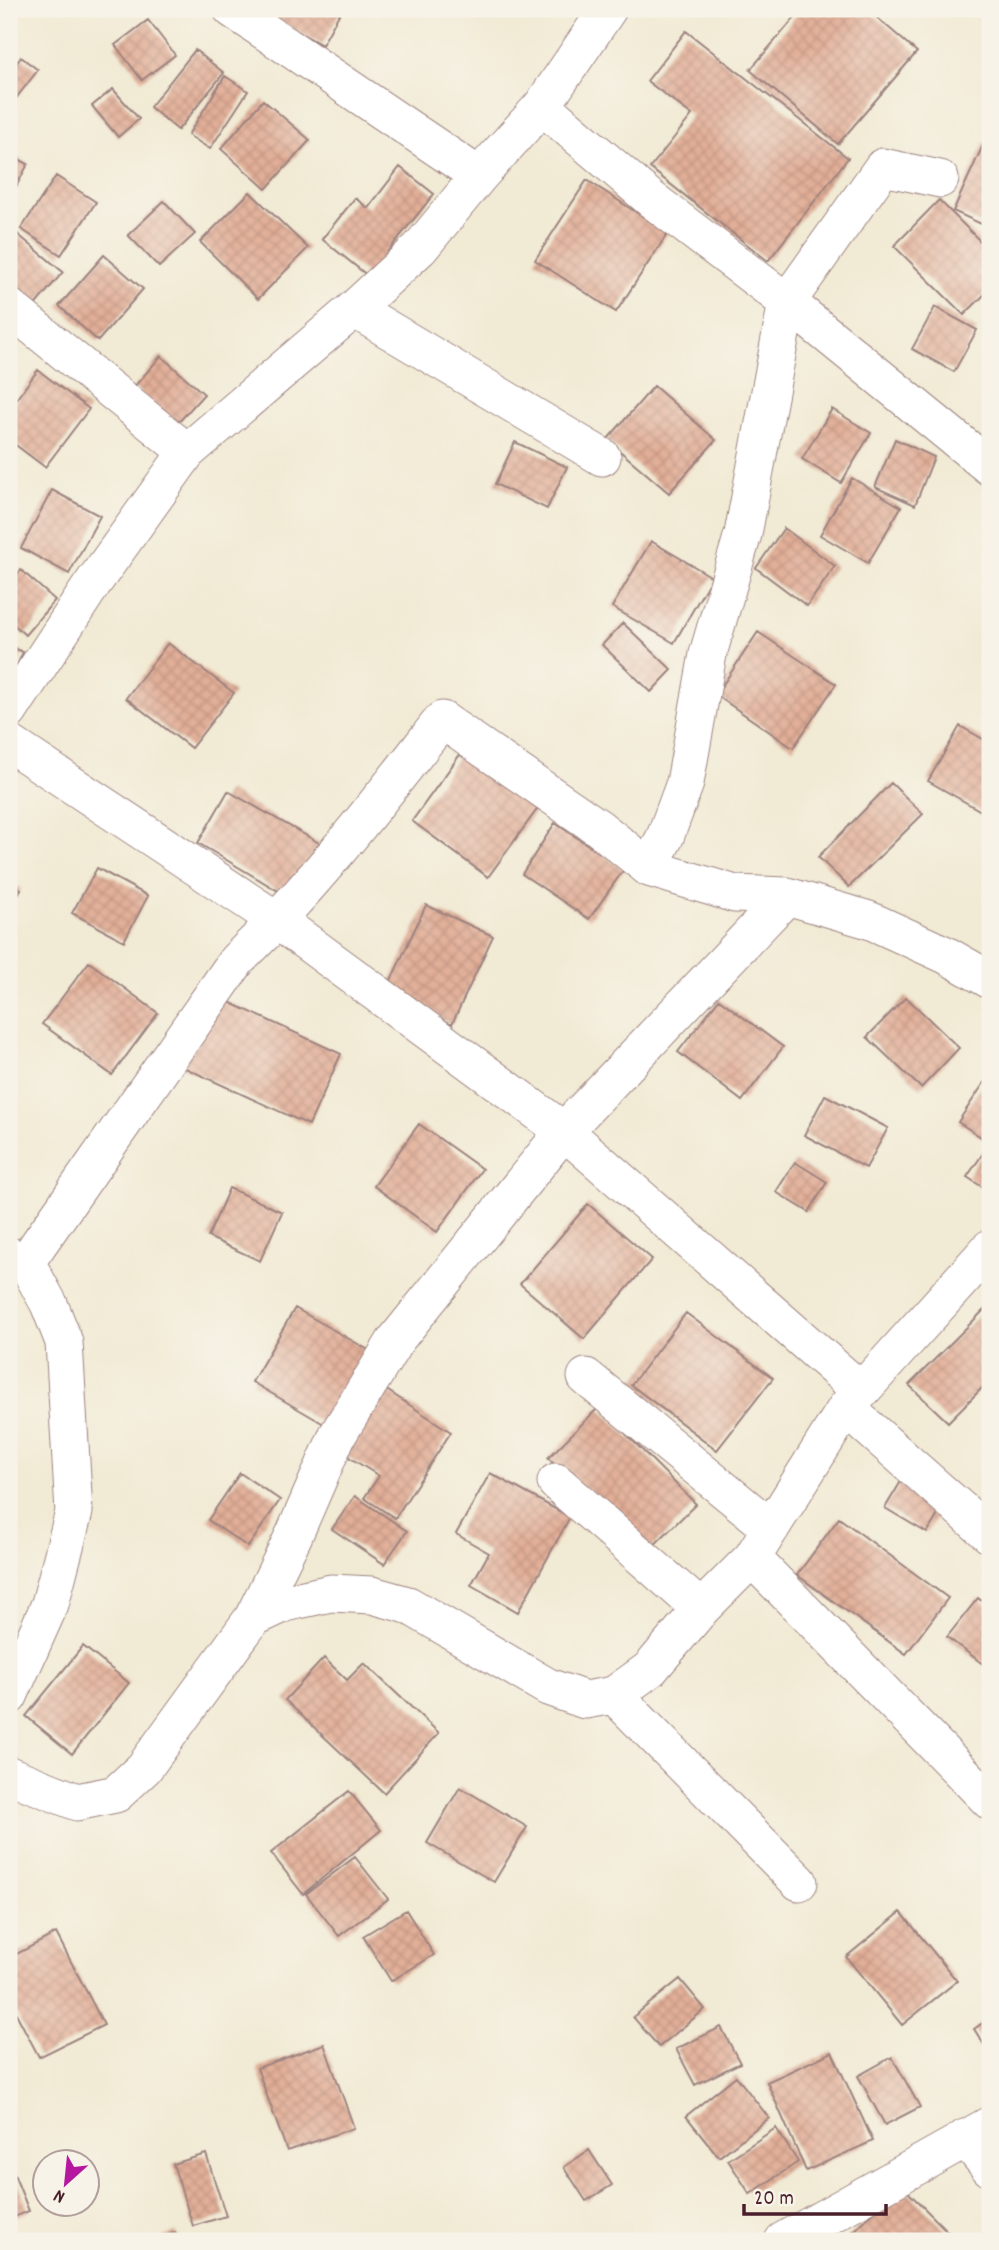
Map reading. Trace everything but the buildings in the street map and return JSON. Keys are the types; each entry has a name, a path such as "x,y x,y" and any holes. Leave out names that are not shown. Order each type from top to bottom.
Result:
{"street":[{"path":"232,9 479,176"},
{"path":"9,711 90,586 187,452 355,309 420,248 479,176 542,106 608,9"},
{"path":"542,106 652,199 787,302 990,467"},
{"path":"649,869 685,783 709,654 743,534 787,302 883,166 940,179"},
{"path":"9,307 187,452"},
{"path":"355,309 602,457"},
{"path":"9,1696 50,1604 74,1511 64,1342 49,1304 17,1259 237,960 278,921 442,720 599,828 649,869 735,894 787,896 869,920 946,955 990,980"},
{"path":"9,743 278,921 564,1131 853,1399 990,1535"},
{"path":"9,1775 77,1802 116,1794 144,1768 253,1618 294,1535 337,1436 395,1341 564,1131 787,896"},
{"path":"253,1618 285,1603 331,1593 372,1595 408,1605 548,1686 585,1700 614,1695 650,1669 762,1543 853,1399 990,1248"},
{"path":"586,1377 762,1543 990,1801"},
{"path":"556,1482 701,1609"},
{"path":"614,1695 799,1882"},
{"path":"783,2241 978,2131 990,2168"}]}
